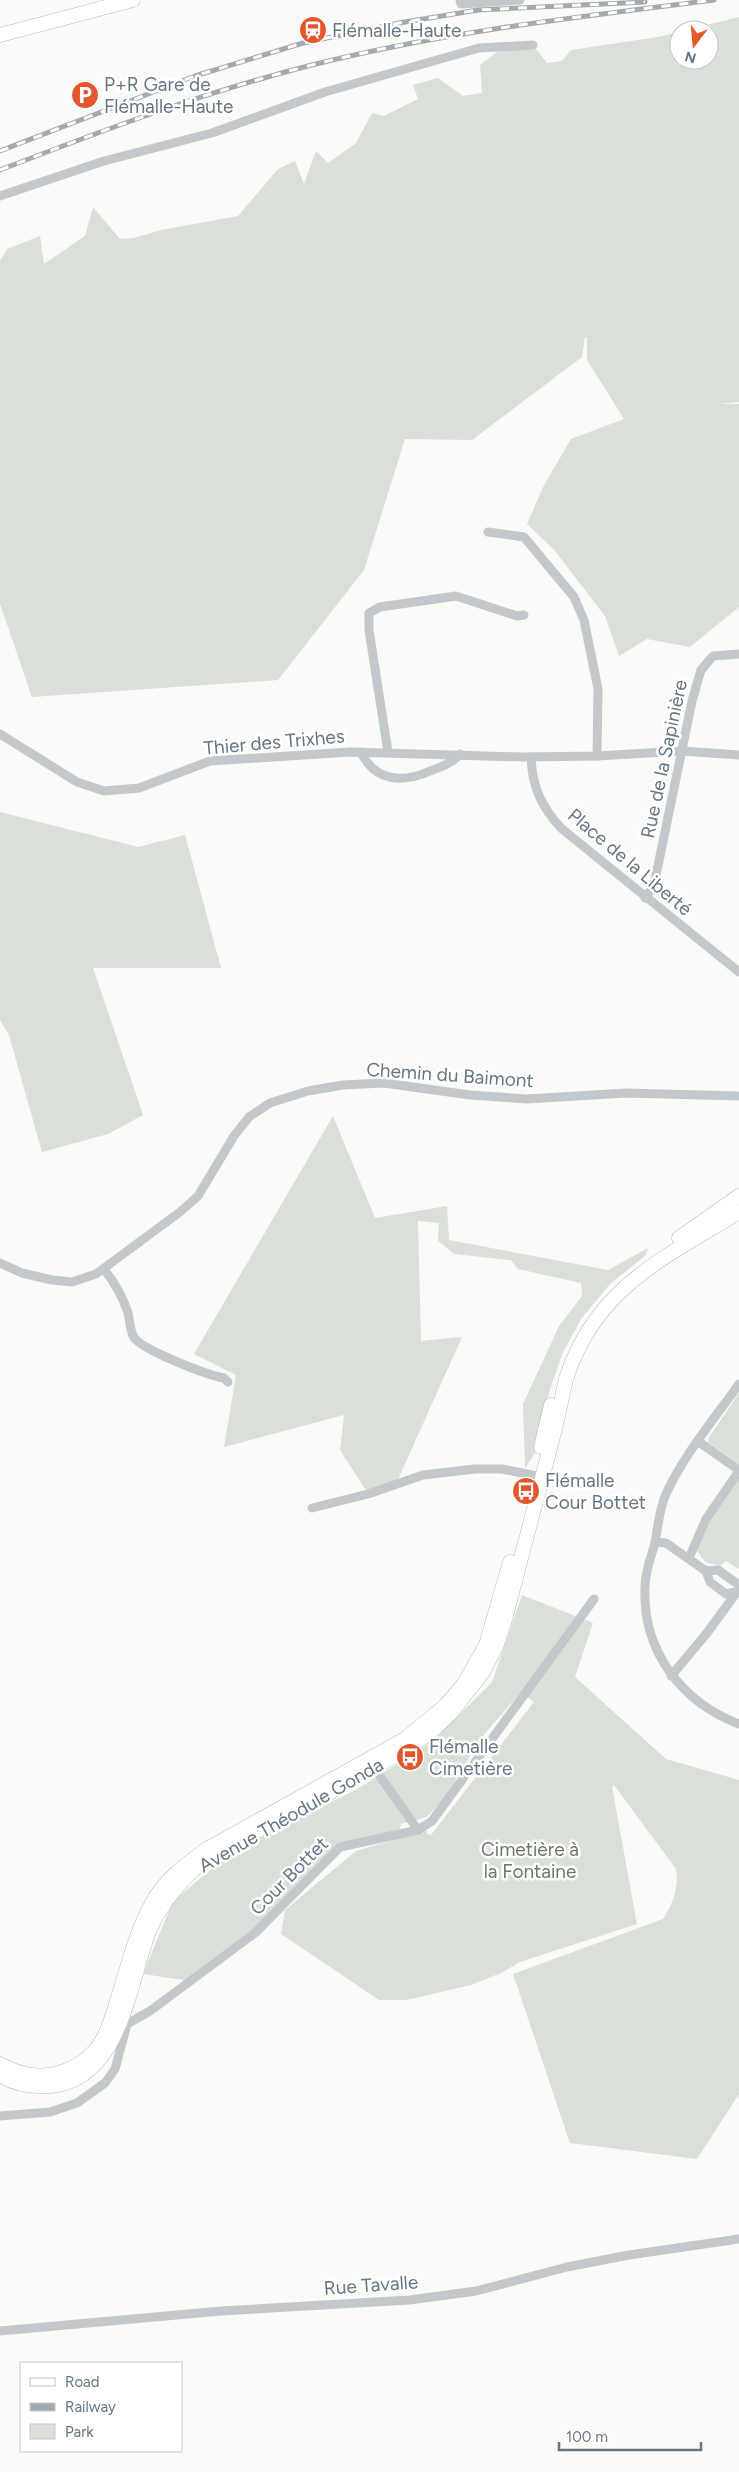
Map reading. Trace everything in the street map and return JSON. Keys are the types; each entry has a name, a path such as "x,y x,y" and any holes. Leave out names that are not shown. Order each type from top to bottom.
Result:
{"main road":[{"path":"0,35 118,2 133,0"},
{"name":"Avenue Théodule Gonda","path":"538,1477 564,1366 581,1330 597,1307 636,1270 739,1196"},
{"name":"Avenue Théodule Gonda","path":"0,2075 9,2081 25,2085 56,2085 68,2081 95,2065 116,2034 150,1928 174,1889 191,1872 214,1856 371,1764 445,1706 475,1666 486,1646 566,1379 572,1361 586,1334 617,1294 652,1264 739,1212"},
{"name":"Avenue Théodule Gonda","path":"688,1242 695,1241 739,1218"},
{"name":"Avenue Théodule Gonda","path":"0,2064 27,2075 42,2076 65,2071 88,2057 97,2048 107,2030 141,1925 152,1903 166,1884 186,1864 207,1849 371,1764"}],"street":[{"path":"461,2 520,0"},
{"path":"0,196 104,161 212,132 325,92 448,56 478,48 533,45"},
{"path":"488,532 524,537 574,597 584,620 598,689 597,756"},
{"path":"388,752 369,630 370,613 380,606 456,596 517,616 524,615"},
{"name":"Rue de la Sapinière","path":"645,898 654,885 701,670 713,656 739,654"},
{"name":"Thier des Trixhes","path":"0,734 77,782 104,792 139,788 210,761 361,752 531,757 597,756 682,751 739,755"},
{"name":"Thier des Trixhes","path":"361,752 365,760 375,769 386,776 400,780 415,778 436,769 454,761 460,754"},
{"name":"Place de la Liberté","path":"531,757 536,793 555,822 645,898 739,972"},
{"name":"Chemin du Baimont","path":"0,1263 30,1276 64,1282 80,1280 104,1269 198,1196 249,1117 270,1103 296,1094 343,1085 384,1083 470,1095 527,1099 626,1093 739,1096"},
{"path":"104,1269 117,1288 127,1312 133,1336 139,1345 172,1358 188,1367 224,1378 228,1382"},
{"path":"739,1384 665,1495 644,1588 646,1610 654,1648 671,1676 702,1705 739,1723"},
{"path":"689,1558 706,1520 739,1471 699,1442"},
{"path":"312,1508 368,1494 423,1475 475,1469 502,1470 538,1477"},
{"path":"655,1542 666,1544 689,1558 706,1571 710,1582 726,1594 738,1589"},
{"path":"706,1571 718,1570 738,1589"},
{"path":"671,1676 708,1633 738,1589"},
{"name":"Cour Bottet","path":"0,2116 50,2112 77,2103 105,2083 115,2069 128,2024 150,2011 255,1933 340,1847 418,1830 428,1824 438,1814 594,1598"},
{"path":"371,1764 418,1830"},
{"name":"Rue Tavalle","path":"0,2331 221,2311 410,2300 476,2291 567,2267 629,2255 739,2239"}],"green space":[{"path":"739,17 739,402 720,404 739,404 739,607 690,647 647,639 619,656 605,616 555,551 527,524 543,487 571,439 624,419 587,360 587,338 585,337 582,357 472,440 405,439 364,570 278,680 32,697 0,604 0,261 7,249 40,236 44,264 85,236 93,207 120,239 134,238 161,230 238,216 278,169 295,161 304,184 316,151 328,163 356,143 372,113 384,116 418,99 413,85 438,78 463,96 482,93 480,65 506,45 533,45 547,63 562,61 571,50 669,34 669,70 719,70 719,22"},
{"path":"0,812 138,847 185,835 221,968 93,968 143,1115 108,1134 42,1152 9,1035 0,1020"},
{"path":"333,1116 375,1218 447,1206 449,1240 608,1270 648,1248 646,1255 610,1284 581,1319 563,1352 550,1389 535,1453 525,1468 523,1404 559,1326 582,1296 581,1283 518,1269 511,1260 454,1254 438,1241 439,1223 418,1221 421,1341 462,1337 396,1484 368,1494 340,1450 344,1415 224,1447 236,1375 194,1354"},
{"path":"739,1393 739,1464 709,1443 708,1439"},
{"path":"736,1480 739,1480 739,1569 726,1561 720,1566 705,1562 696,1549 711,1519"},
{"name":"Cimetière à la Fontaine","path":"522,1595 593,1623 575,1677 666,1759 739,1780 739,2094 697,2159 570,2143 513,1974 663,1919 667,1913 676,1889 676,1869 614,1785 612,1787 637,1924 520,1962 501,1973 471,1985 406,2000 379,2000 281,1934 285,1910 356,1851 427,1830 427,1834 431,1835 534,1702 521,1692 481,1738 444,1799 427,1817 401,1824 400,1829 340,1847 255,1933 190,1981 143,1974 173,1901 232,1852 359,1788 432,1742 492,1682"}],"railway":[{"path":"0,170 191,100 268,77 358,54 459,35 561,19 714,0"},
{"path":"0,151 195,76 303,43 399,23 478,10 645,2"}],"place":[{"name":"Flémalle-Haute","path":"313,30"},
{"name":"P+R Gare de Flémalle-Haute","path":"85,95"},
{"name":"Flémalle Cour Bottet","path":"526,1491"},
{"name":"Flémalle Cimetière","path":"410,1757"}]}
